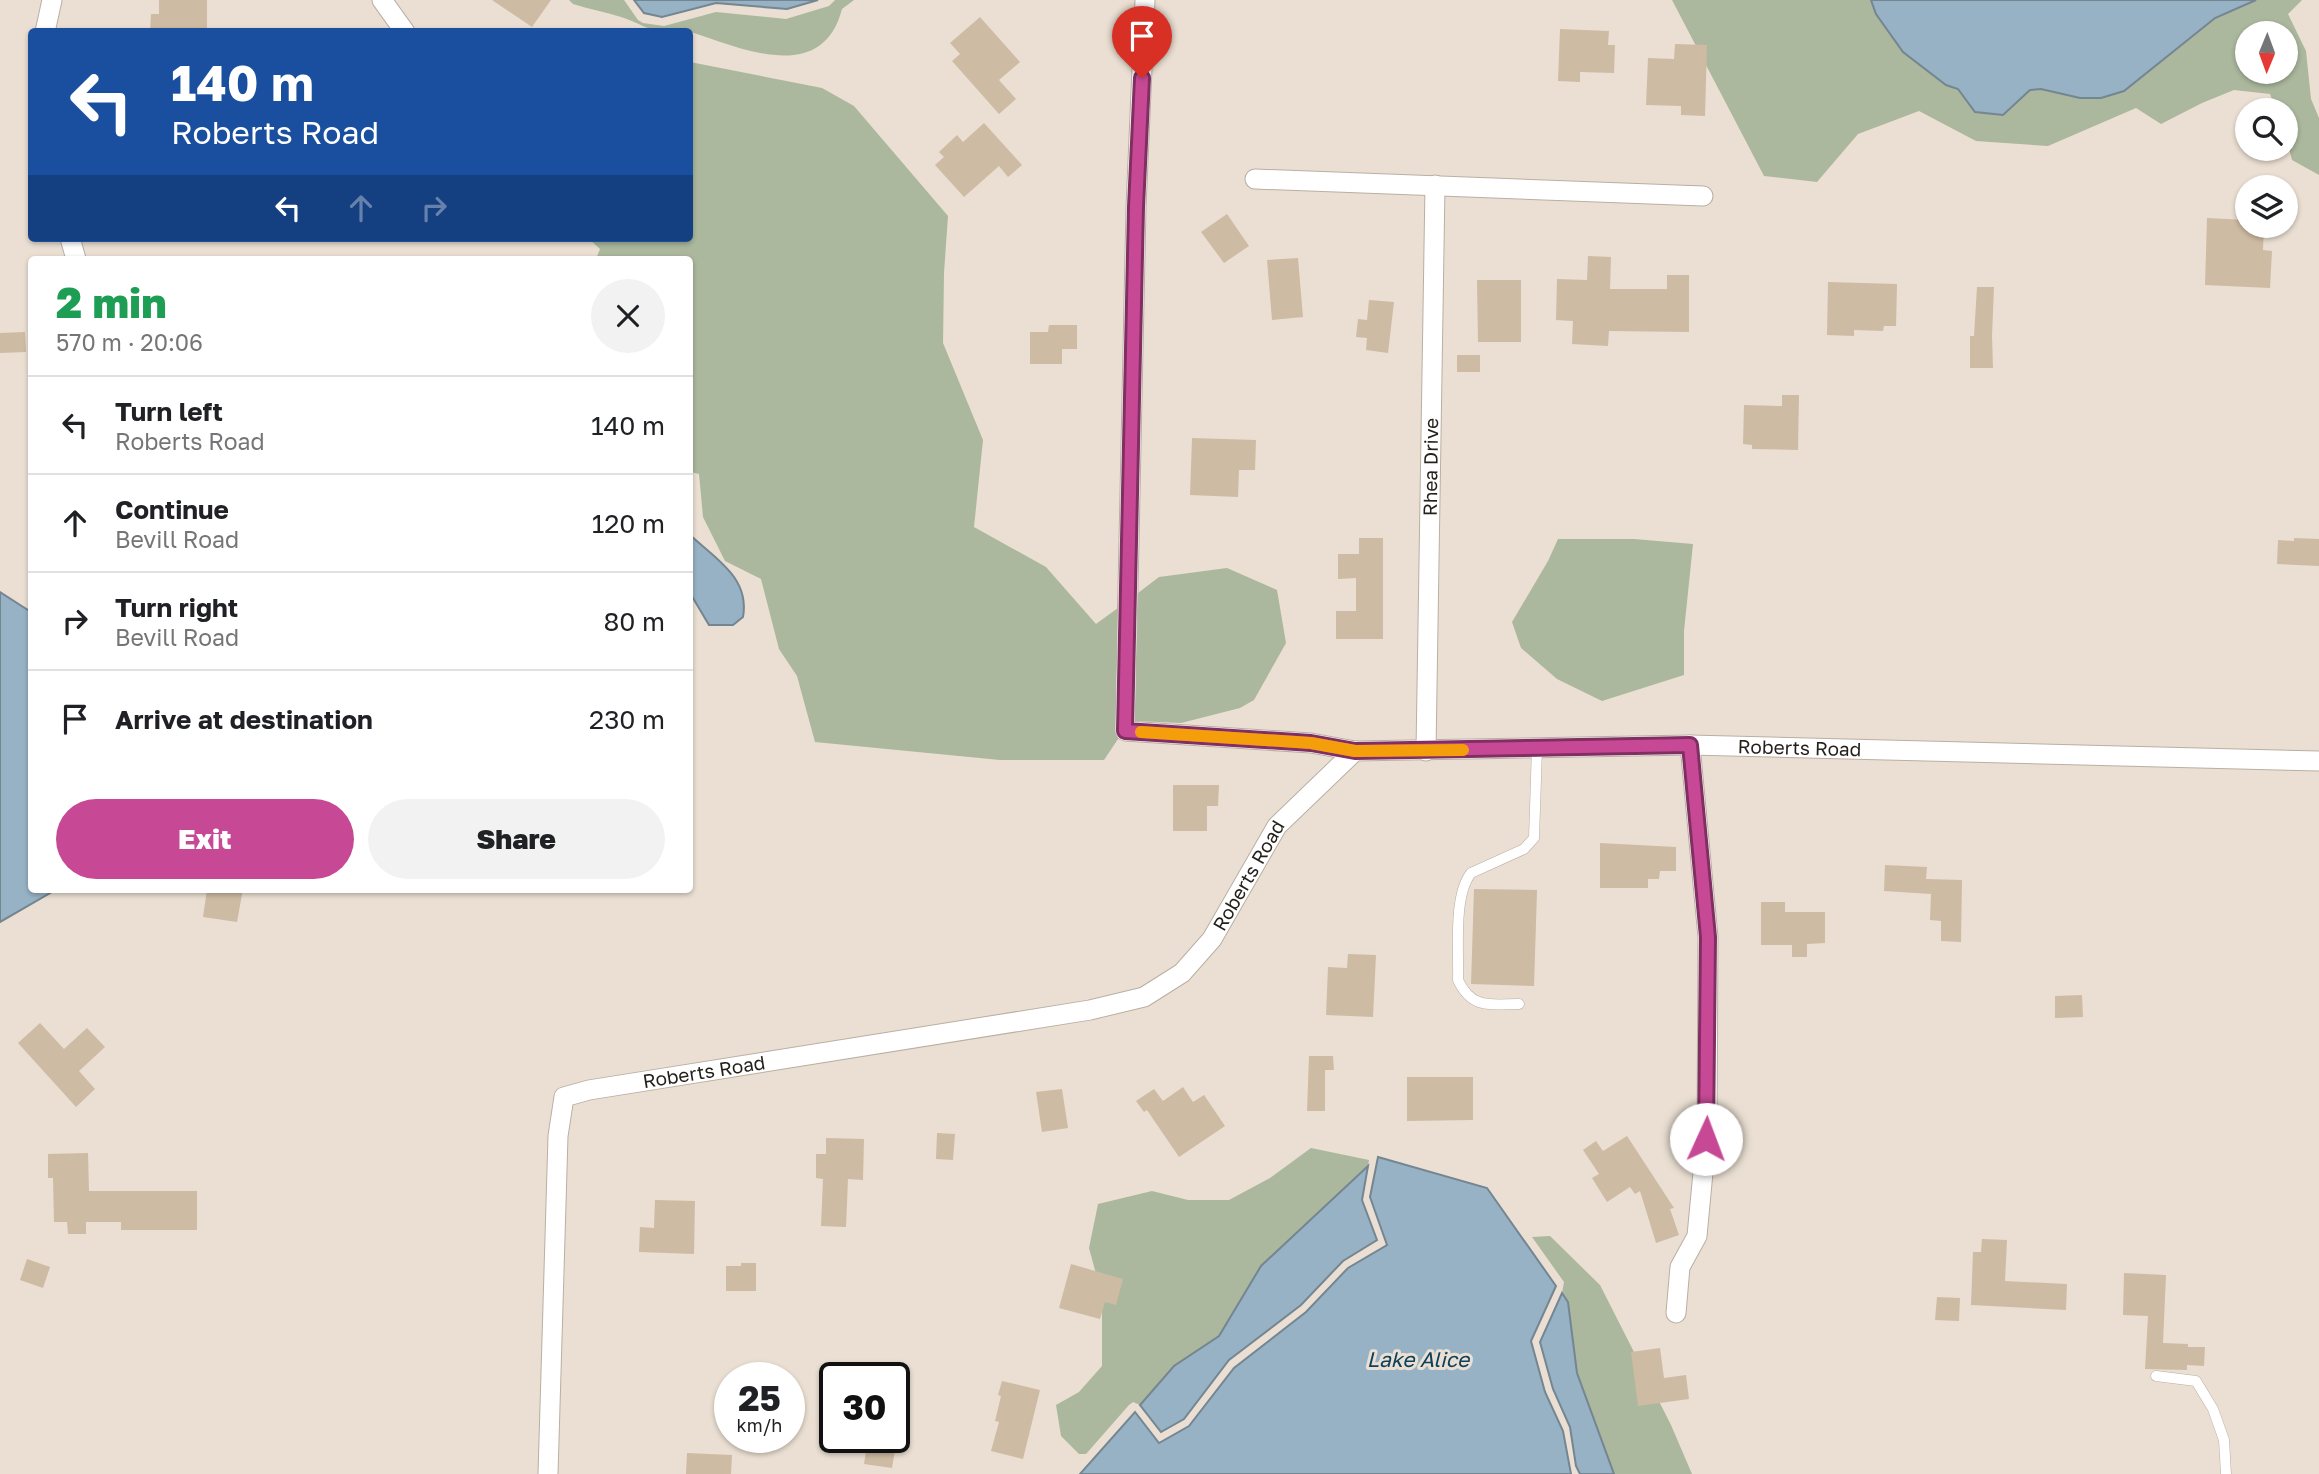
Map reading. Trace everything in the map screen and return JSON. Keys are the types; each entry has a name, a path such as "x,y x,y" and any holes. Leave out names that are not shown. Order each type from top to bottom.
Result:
{"street":[{"path":"46,28 52,0"},
{"path":"382,0 402,28"},
{"path":"1145,0 1136,207 1125,731 1311,743 1355,751"},
{"path":"1255,178 1703,196"},
{"name":"Rhea Drive","path":"1426,751 1435,185"},
{"path":"1676,1313 1680,1268 1697,1236 1707,1130 1708,937 1690,745"},
{"name":"Roberts Road","path":"548,1474 558,1136 564,1097 589,1090 1090,1010 1144,997 1182,972 1212,939 1277,826 1355,751 1690,745 2319,761"}],"lane":[{"path":"1519,1004 1482,1004 1468,997 1463,990 1458,981 1460,898 1471,873 1524,849 1534,838 1537,748"},
{"path":"2156,1376 2196,1381 2213,1409 2224,1440 2226,1474"}],"green space":[{"path":"569,0 624,0 638,20 664,26 716,12 786,19 829,6 835,0 854,0 842,9 831,34 815,48 795,55 772,55 748,50 693,33 693,28 649,28 573,4"},
{"path":"1672,0 1871,0 1876,14 1890,35 1946,85 1958,89 1975,112 2026,95 2030,90 2041,89 2080,98 2101,98 2124,91 2215,18 2256,0 2302,0 2288,14 2291,21 2235,21 2235,84 2298,84 2298,35 2306,51 2311,99 2319,118 2319,175 2294,161 2298,161 2298,98 2272,98 2270,94 2234,90 2161,124 2136,108 2048,146 1976,141 1919,111 1858,134 1817,182 1764,176"},
{"path":"693,63 822,88 854,106 948,216 943,343 983,440 974,527 1046,567 1096,624 1118,608 1122,738 1118,739 1104,760 1000,760 815,742 797,676 779,649 761,579 725,561 703,517 699,474 693,473 693,256 597,256 600,249 592,242 693,242"},
{"path":"1558,539 1634,539 1693,544 1684,631 1684,675 1602,701 1557,679 1521,648 1512,622"},
{"path":"1227,568 1277,590 1286,643 1254,700 1240,708 1181,723 1135,721 1138,593 1159,577"},
{"path":"1311,1148 1369,1160 1368,1166 1261,1266 1219,1336 1174,1366 1140,1405 1133,1402 1129,1405 1086,1454 1079,1454 1061,1436 1056,1405 1079,1392 1102,1366 1102,1296 1089,1248 1098,1204 1152,1191 1188,1200 1229,1200 1270,1178"},
{"path":"1550,1236 1600,1285 1671,1425 1692,1474 1614,1474 1577,1373 1568,1302 1562,1293 1564,1282 1532,1237"}],"water":[{"path":"634,0 818,0 787,9 716,3 662,17 644,13"},
{"path":"1871,0 2256,0 2215,18 2124,91 2101,98 2080,98 2041,89 2030,90 2003,115 1975,112 1958,89 1946,85 1903,52 1876,14"},
{"path":"693,538 729,570 741,591 744,603 743,617 733,625 709,625 693,598"},
{"path":"0,592 28,610 28,893 50,893 0,922"},
{"name":"Lake Alice","path":"1378,1157 1487,1188 1556,1286 1531,1341 1545,1392 1563,1431 1571,1474 1080,1474 1135,1412 1159,1443 1189,1426 1234,1368 1306,1312 1348,1268 1387,1245 1370,1197"},
{"path":"1368,1166 1362,1200 1377,1240 1343,1261 1301,1305 1229,1360 1184,1419 1161,1432 1140,1405 1174,1366 1219,1336 1261,1266"},
{"path":"1562,1293 1568,1302 1577,1373 1614,1474 1580,1474 1576,1466 1570,1427 1553,1389 1540,1342"}],"building":[{"path":"159,0 207,0 207,28 150,28 151,14 159,14"},
{"path":"492,0 551,0 532,27"},
{"path":"980,17 1020,62 999,80 1016,99 999,114 952,61 960,54 950,43"},
{"path":"1560,29 1609,31 1608,45 1615,45 1614,73 1580,72 1580,82 1558,81"},
{"path":"1675,44 1707,45 1705,116 1681,115 1681,106 1646,105 1648,58 1674,59"},
{"path":"984,123 1022,165 1008,177 999,166 964,197 935,165 944,157 939,152 957,135 963,142"},
{"path":"1227,214 1249,246 1224,263 1201,232"},
{"path":"2207,218 2235,219 2235,238 2264,238 2263,250 2272,251 2270,288 2205,285"},
{"path":"1588,256 1611,257 1610,289 1667,289 1667,275 1689,275 1689,332 1609,331 1608,346 1572,344 1573,321 1556,320 1557,279 1587,280"},
{"path":"1298,258 1303,317 1272,320 1267,260"},
{"path":"1477,280 1521,280 1521,342 1478,342"},
{"path":"1828,282 1897,284 1896,326 1884,326 1883,331 1854,330 1854,336 1827,335"},
{"path":"1977,287 1994,287 1993,368 1970,368 1970,336 1974,336"},
{"path":"1369,300 1394,302 1388,353 1366,350 1367,338 1356,337 1358,319 1367,320"},
{"path":"1049,325 1077,325 1077,349 1062,349 1062,364 1030,364 1030,332 1048,332"},
{"path":"25,332 26,352 0,353 0,333"},
{"path":"1457,355 1480,355 1480,372 1457,372"},
{"path":"1782,395 1799,395 1798,450 1752,449 1752,445 1743,444 1744,405 1782,406"},
{"path":"1192,438 1256,440 1255,470 1239,470 1238,497 1190,495"},
{"path":"1359,538 1383,538 1383,639 1336,639 1336,611 1356,611 1356,578 1338,579 1338,554 1359,554"},
{"path":"2294,538 2319,539 2319,566 2277,564 2278,540 2294,541"},
{"path":"1173,785 1219,785 1218,806 1207,806 1207,831 1173,831"},
{"path":"1600,843 1676,847 1676,871 1660,871 1659,879 1648,879 1648,888 1600,888"},
{"path":"1885,865 1927,867 1926,879 1962,880 1961,942 1941,941 1941,921 1930,920 1931,894 1884,891"},
{"path":"1474,889 1537,890 1534,986 1471,984"},
{"path":"206,893 242,893 237,922 203,917"},
{"path":"1761,902 1785,902 1785,912 1825,912 1825,943 1807,944 1807,957 1792,957 1792,945 1761,945"},
{"path":"1348,954 1376,955 1373,1017 1326,1015 1328,967 1347,968"},
{"path":"2082,995 2083,1017 2055,1018 2055,996"},
{"path":"40,1023 64,1049 87,1028 105,1047 79,1071 95,1089 76,1107 18,1043"},
{"path":"1309,1056 1333,1056 1334,1070 1325,1070 1325,1111 1307,1111"},
{"path":"1407,1077 1473,1077 1473,1120 1407,1121"},
{"path":"1183,1087 1193,1102 1204,1095 1225,1126 1179,1157 1147,1110 1144,1112 1136,1101 1154,1089 1163,1101"},
{"path":"1062,1089 1068,1128 1042,1132 1036,1092"},
{"path":"937,1133 955,1134 953,1160 936,1159"},
{"path":"1627,1136 1674,1208 1670,1209 1679,1235 1656,1243 1640,1191 1635,1194 1630,1187 1607,1202 1592,1178 1599,1174 1583,1150 1596,1141 1603,1151"},
{"path":"826,1138 864,1139 863,1180 848,1179 846,1227 821,1226 823,1179 816,1178 816,1154 826,1154"},
{"path":"88,1153 89,1191 197,1191 197,1230 121,1230 121,1222 86,1222 86,1234 68,1234 67,1222 54,1222 53,1178 48,1178 48,1154"},
{"path":"655,1200 695,1201 694,1254 639,1252 640,1227 654,1228"},
{"path":"1982,1239 2007,1240 2005,1281 2067,1284 2066,1310 1971,1305 1973,1252 1981,1252"},
{"path":"27,1259 50,1267 43,1288 20,1280"},
{"path":"741,1263 756,1263 756,1291 726,1291 726,1266 741,1266"},
{"path":"1071,1264 1123,1279 1116,1305 1105,1302 1100,1319 1059,1308"},
{"path":"2124,1273 2166,1275 2163,1343 2205,1347 2204,1366 2187,1365 2187,1370 2145,1369 2148,1316 2123,1315"},
{"path":"1937,1297 1960,1298 1959,1321 1935,1320"},
{"path":"1660,1348 1664,1378 1686,1375 1689,1399 1638,1406 1631,1352"},
{"path":"1002,1381 1040,1390 1023,1459 991,1451 999,1422 995,1421"},
{"path":"687,1453 732,1455 731,1474 686,1474"},
{"path":"866,1453 894,1453 892,1468 864,1464"}],"slow traffic":[{"path":"1141,732 1311,743 1355,751 1463,750"}],"route":[{"path":"1142,78 1136,207 1125,731 1311,743 1355,751 1690,745 1708,937 1706,1139"}]}
